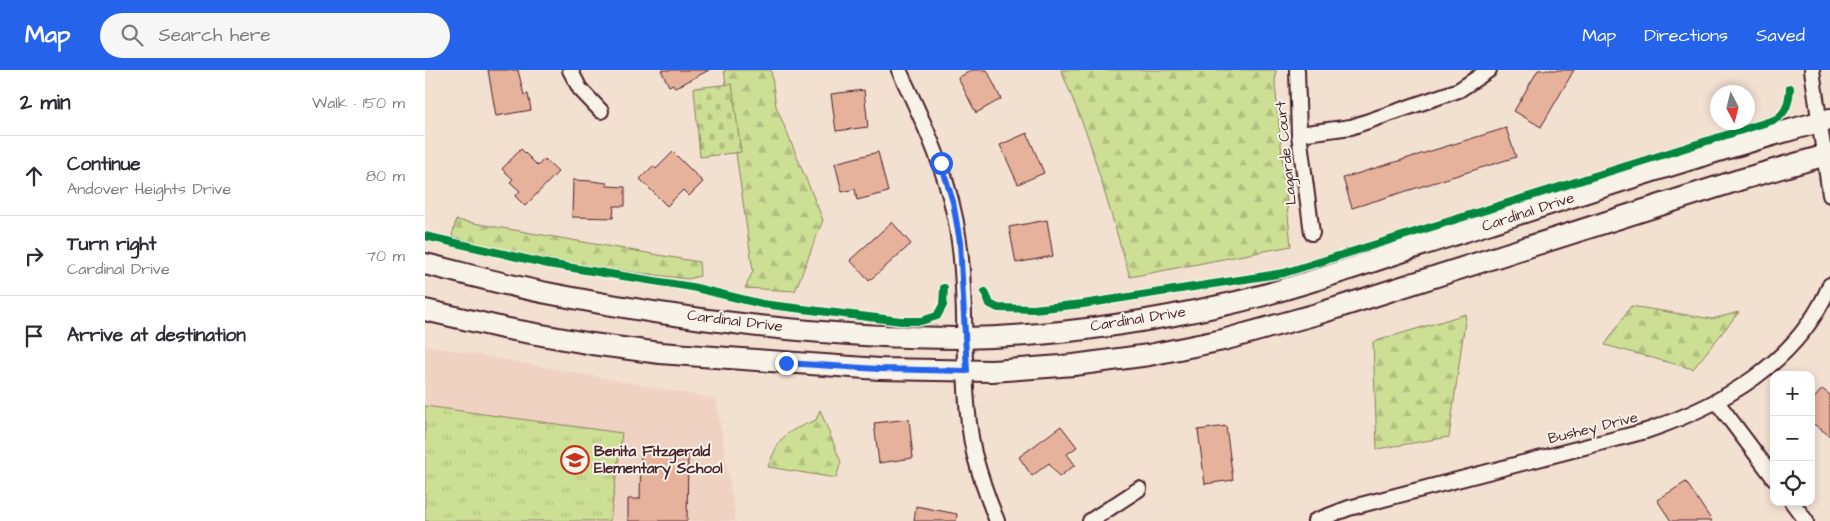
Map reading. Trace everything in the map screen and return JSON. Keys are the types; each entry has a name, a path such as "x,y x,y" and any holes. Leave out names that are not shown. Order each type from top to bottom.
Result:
{"main road":[{"name":"Cardinal Drive","path":"425,264 553,295 709,319 808,330 915,337 965,338 1078,329 1139,321 1229,303 1323,277 1824,120"},
{"path":"425,310 503,328 592,344 660,353 879,369 967,371 1074,365 1149,355 1223,340 1317,314 1720,186 1827,155"}],"street":[{"path":"570,70 580,89 601,111"},
{"path":"899,70 941,163 953,202 960,242 969,415 974,452 984,488 997,521"},
{"name":"Lagarde Court","path":"1297,70 1299,134 1312,233"},
{"path":"1299,134 1360,124 1459,90 1489,70"},
{"path":"1811,70 1824,120 1830,195"},
{"name":"Bushey Drive","path":"1315,521 1349,508 1646,432 1683,418 1717,402 1760,374 1784,354 1805,330 1824,300 1830,285"},
{"path":"1717,402 1770,473"},
{"path":"1091,521 1139,489"},
{"path":"1795,506 1806,521"}],"shaded area":[{"name":"Benita Fitzgerald Elementary School","path":"425,345 716,399 736,521 425,521"}],"green space":[{"path":"724,70 771,70 776,106 823,220 795,291 745,288 753,271"},
{"path":"1061,70 1276,70 1275,84 1291,246 1130,277 1088,137"},
{"path":"732,84 741,152 700,157 694,88"},
{"path":"456,220 699,262 700,276 688,279 598,267 510,251 452,236"},
{"path":"1631,306 1712,319 1739,312 1693,369 1605,345"},
{"path":"1466,314 1449,437 1377,449 1373,342"},
{"path":"425,406 622,433 610,521 425,521"},
{"path":"820,410 841,462 836,478 768,467 780,441 790,432 816,420"}],"building":[{"path":"488,70 518,70 524,95 528,94 531,110 496,116"},
{"path":"661,70 709,70 675,88 673,84 669,86"},
{"path":"972,70 987,70 1001,99 976,113 958,78"},
{"path":"1538,70 1574,70 1541,127 1514,111"},
{"path":"864,90 868,127 836,131 831,94"},
{"path":"1506,128 1516,157 1352,208 1343,178"},
{"path":"1027,133 1044,173 1018,184 1000,145"},
{"path":"521,149 538,166 544,159 558,172 525,206 515,196 520,191 510,182 513,179 502,169"},
{"path":"673,152 703,182 689,196 683,190 667,206 640,179 653,166 656,169"},
{"path":"878,152 888,192 857,200 855,189 842,192 835,163"},
{"path":"573,180 607,183 607,186 625,187 625,206 614,206 613,218 572,217"},
{"path":"1047,220 1053,256 1016,263 1009,227"},
{"path":"892,222 911,244 869,281 850,260"},
{"path":"1822,389 1830,395 1830,436 1815,425 1815,397"},
{"path":"909,419 913,458 879,463 874,423"},
{"path":"1061,426 1077,447 1067,454 1075,465 1059,477 1049,463 1032,476 1019,457"},
{"path":"1226,426 1233,480 1205,484 1198,430"},
{"path":"641,453 688,454 687,521 628,521 628,499 640,499"},
{"path":"1686,482 1712,521 1671,521 1657,500"},
{"path":"916,506 957,514 956,521 914,521"}],"cycle path":[{"path":"985,292 990,304 998,308 1033,309 1083,304 1284,273 1774,120 1785,111 1790,88"},
{"path":"425,236 548,264 692,287 762,304 901,321 921,321 937,316 943,305 944,288"}],"place":[{"name":"Benita Fitzgerald Elementary School","path":"575,460"}],"route":[{"path":"786,363 879,369 967,371 960,242 953,202 941,163"}]}
